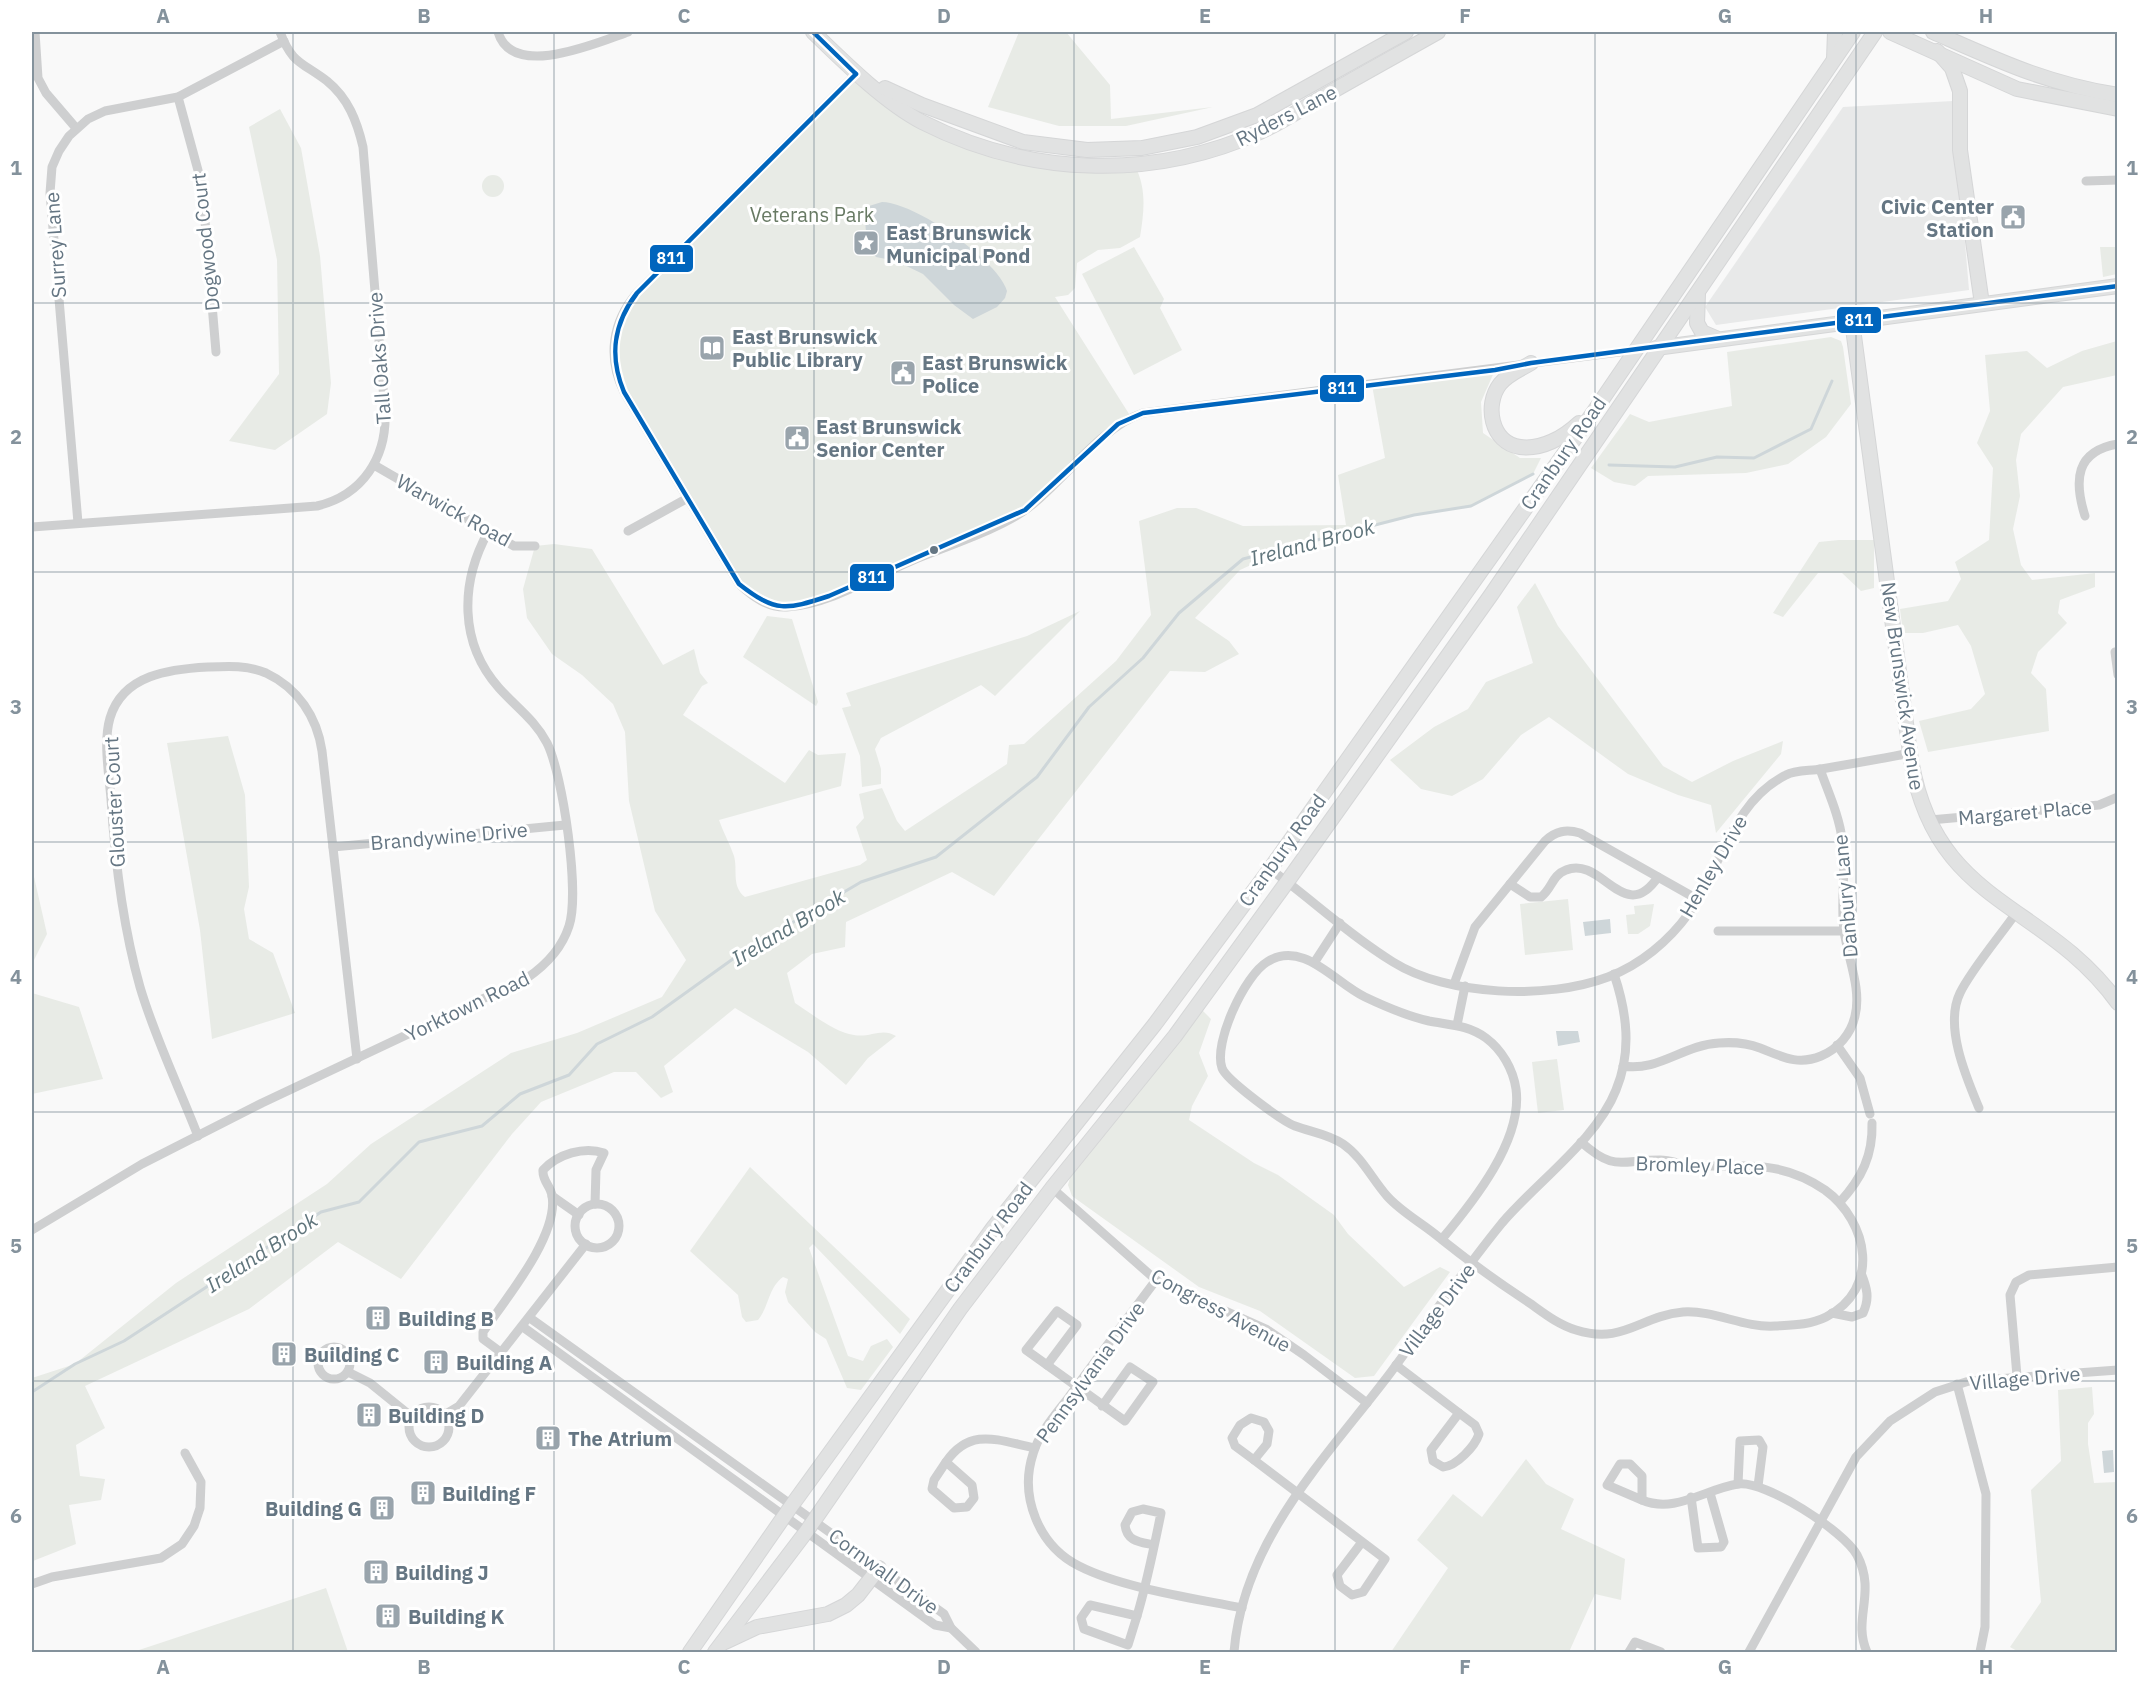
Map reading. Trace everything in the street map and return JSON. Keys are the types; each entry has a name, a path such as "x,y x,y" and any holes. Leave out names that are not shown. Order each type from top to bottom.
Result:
{"main road":[{"name":"Ryders Lane","path":"813,32 856,74 921,121 980,145 1041,163 1087,167 1136,166 1183,159 1261,132 1438,32"},
{"name":"Ryders Lane","path":"856,74 922,105 1023,142 1087,150 1142,147 1197,137 1257,115 1406,32"},
{"path":"1834,59 1835,32"},
{"name":"Cranbury Road","path":"690,1653 788,1511 993,1228 1155,1024 1270,869 1594,410 1853,32"},
{"name":"Cranbury Road","path":"718,1648 810,1527 960,1309 1052,1188 1175,1036 1287,882 1491,595 1875,32"},
{"path":"1890,32 2024,91 2118,109"},
{"path":"1933,32 2037,77 2118,95"},
{"path":"1936,51 1952,68 1960,91 1960,150 1982,304"},
{"path":"1635,350 2118,286"},
{"path":"1698,291 1697,324 1702,332 1710,337 1725,338"},
{"name":"New Brunswick Avenue","path":"1852,321 1910,753 1920,800 1936,836 1959,868 1985,892 2076,956 2118,1003"},
{"path":"1531,363 1504,379 1493,398 1493,423 1508,444 1531,448 1549,443 1569,432 1594,410"},
{"path":"718,1648 757,1627 828,1614 846,1605 875,1573"}],"street":[{"path":"35,32 38,78 46,93 76,128"},
{"path":"498,32 513,51 533,57 555,55 628,32"},
{"name":"Surrey Lane","path":"78,523 50,193 55,159 76,128 105,111 178,97 282,36"},
{"name":"Tall Oaks Drive","path":"32,526 317,506 350,492 374,465 384,441 386,424 361,137 353,113 340,95 327,81 291,57 282,36"},
{"path":"856,74 637,293 618,324 613,350 620,384 686,499 739,585 762,602 777,607 789,607 829,596 1025,510 1118,424 1143,413 1464,374 1635,350"},
{"name":"Dogwood Court","path":"178,97 202,185 216,352"},
{"path":"2086,181 2118,180"},
{"path":"2085,516 2077,487 2080,470 2097,451 2118,444"},
{"name":"Warwick Road","path":"374,465 514,546 536,546"},
{"path":"628,531 686,499"},
{"name":"Yorktown Road","path":"32,1230 142,1164 519,983 536,973 550,959 566,934 573,905 560,780 546,740 530,717 490,676 472,641 467,615 468,588 473,562 488,532"},
{"path":"2115,652 2118,675"},
{"name":"Glouster Court","path":"198,1136 141,988 128,935 118,874 108,756 110,718 118,704 142,680 175,669 238,666 266,673 284,683 305,705 318,731 357,1059"},
{"name":"Henley Drive","path":"1270,869 1394,963 1434,980 1489,989 1560,989 1614,974 1649,954 1669,937 1696,899 1746,808 1765,788 1787,774 1910,753"},
{"name":"Danbury Lane","path":"1820,769 1843,841 1844,931 1857,1003 1851,1027 1837,1045"},
{"name":"Margaret Place","path":"1930,820 2099,805 2118,797"},
{"name":"Brandywine Drive","path":"333,847 565,825"},
{"path":"1454,984 1475,927 1545,841 1557,832 1566,830 1580,833 1696,899"},
{"path":"1510,884 1530,897 1541,897 1560,873 1574,868 1588,872 1627,894 1638,896 1649,890 1658,877"},
{"path":"1979,1108 1959,1058 1955,1011 1960,993 2016,914"},
{"path":"1340,923 1314,963 1357,994 1381,1005 1433,1022 1457,1025 1488,1040 1504,1059 1514,1081 1516,1105 1507,1139 1491,1175 1442,1239"},
{"path":"1719,932 1844,931"},
{"name":"Bromley Place","path":"1314,963 1301,957 1282,956 1258,968 1221,1040 1219,1058 1222,1071 1293,1125 1313,1129 1341,1142 1355,1154 1389,1198 1471,1265 1560,1323 1581,1332 1612,1334 1626,1332 1661,1316 1677,1312 1707,1312 1763,1327 1803,1324 1832,1313 1848,1298 1861,1273 1863,1258 1860,1236 1852,1216 1840,1202 1804,1177 1783,1169 1753,1164 1697,1166 1663,1160 1619,1163 1599,1158 1581,1142"},
{"name":"Village Drive","path":"1234,1653 1242,1608 1264,1547 1297,1493 1502,1224 1594,1130 1611,1103 1623,1066 1626,1019 1614,974"},
{"path":"1457,1025 1465,986"},
{"path":"1623,1066 1647,1067 1680,1051 1705,1044 1744,1044 1796,1061 1820,1056 1837,1045 1860,1078 1871,1118 1871,1151 1853,1188 1840,1202"},
{"path":"579,1215 552,1196 543,1177 543,1170 575,1151 591,1149 604,1153 596,1170 595,1204"},
{"name":"Congress Avenue","path":"1052,1188 1156,1280 1275,1335 1367,1403"},
{"path":"502,1353 483,1339 483,1332 542,1244 552,1196"},
{"path":"595,1204 609,1208 615,1213 619,1227 617,1234 608,1245 593,1247 586,1244 577,1234 579,1215 595,1204"},
{"path":"444,1415 459,1406 586,1244"},
{"path":"2017,1376 2010,1295 2016,1282 2029,1275 2118,1267"},
{"path":"1832,1313 1852,1317 1863,1313 1868,1302 1867,1289 1861,1273"},
{"name":"Pennsylvania Drive","path":"1156,1280 1076,1387 1035,1448 1029,1474 1029,1494 1033,1513 1047,1539 1077,1565 1145,1587 1242,1608"},
{"path":"1047,1365 1077,1325 1057,1311 1026,1350 1102,1406 1125,1421 1153,1382 1130,1367 1102,1406"},
{"name":"Cornwall Drive","path":"530,1318 810,1527 875,1573 944,1614 951,1628"},
{"name":"Cornwall Drive","path":"523,1327 875,1573 935,1625 951,1628"},
{"path":"1396,1365 1475,1425 1479,1434 1455,1464 1443,1467 1433,1461 1431,1450 1459,1413"},
{"name":"Village Drive","path":"1749,1653 1856,1457 1878,1432 1921,1400 1957,1384 2017,1376 2118,1370"},
{"path":"348,1372 370,1383 412,1417"},
{"path":"1957,1384 1986,1494 1985,1627 1980,1653"},
{"path":"428,1408 444,1415 449,1425 448,1434 441,1443 430,1447 419,1445 411,1436 412,1417 428,1408"},
{"path":"1254,1460 1267,1444 1269,1431 1264,1422 1251,1418 1240,1425 1232,1438 1235,1446 1385,1559 1363,1592 1352,1595 1340,1586 1337,1575 1362,1542"},
{"path":"946,1462 972,1485 974,1498 967,1507 954,1508 932,1489 934,1480 946,1462 961,1445 975,1439 1035,1448"},
{"path":"1738,1484 1740,1441 1759,1440 1763,1447 1758,1486"},
{"path":"32,1584 52,1577 161,1558 182,1544 194,1526 200,1508 201,1482 186,1453"},
{"path":"1642,1500 1661,1504 1681,1503 1691,1497 1738,1484 1758,1486 1821,1521 1845,1539 1855,1552 1865,1574 1862,1635 1867,1653"},
{"path":"1691,1497 1698,1548 1721,1547 1724,1542 1710,1493"},
{"path":"1137,1616 1096,1605 1086,1608 1081,1618 1084,1629 1128,1645 1137,1616 1145,1587 1161,1513 1137,1510 1126,1520 1125,1530 1132,1540 1154,1545"},
{"path":"951,1628 976,1653"},
{"path":"1629,1653 1635,1642 1661,1653"}],"shaded area":[{"path":"1953,101 1969,290 1716,325 1705,307 1843,107"},
{"name":"East Brunswick Municipal Pond","path":"882,202 914,212 972,249 1000,278 1007,291 1005,298 997,307 973,319 954,305 923,274 896,261 876,257 868,239 866,218 869,206"},
{"path":"1610,919 1611,933 1585,936 1583,922"},
{"path":"1556,1031 1578,1031 1580,1042 1558,1046"},
{"path":"2113,1450 2114,1472 2104,1473 2102,1451"}],"green space":[{"path":"1019,32 1066,32 1110,85 1111,119 1213,107 1126,126 1059,126 988,107"},
{"name":"Veterans Park","path":"856,74 921,121 1041,163 1135,166 1143,192 1140,237 1120,248 1098,250 1077,263 1075,288 1068,295 1055,297 1131,417 1025,510 804,604 762,602 750,594 624,392 613,359 625,309"},
{"path":"280,109 301,148 320,256 331,383 327,414 275,450 229,441 279,374 277,260 249,127"},
{"path":"493,175 501,178 504,186 501,194 493,197 485,194 482,186 485,178"},
{"path":"1134,247 1164,299 1160,308 1182,350 1134,375 1082,274"},
{"path":"2100,247 2117,247 2117,274 2103,277"},
{"path":"1831,337 1841,341 1843,347 1851,404 1826,437 1788,464 1746,473 1648,476 1635,486 1614,482 1591,468 1630,414 1649,422 1732,406 1727,352"},
{"path":"2117,341 2117,375 2063,387 2021,434 2016,460 2020,496 2013,529 2021,565 2032,580 2095,573 2095,587 2060,600 2058,613 2067,623 2038,652 2031,673 2046,689 2049,731 1928,752 1919,721 1971,709 1985,694 1971,646 1958,625 1923,633 1903,633 1900,609 1948,601 1961,579 1955,562 1989,540 1993,468 1977,443 1990,411 1985,355 2027,351 2047,368 2082,351"},
{"path":"1495,370 1481,402 1483,433 1520,458 1541,458 1533,474 1471,506 1414,515 1354,530 1264,559 1240,570 1195,618 1229,641 1239,654 1205,672 1170,671 994,896 952,872 846,922 845,947 812,954 787,973 795,1003 831,1026 860,1036 886,1032 896,1036 868,1058 846,1085 808,1052 735,1008 664,1066 673,1092 661,1098 636,1072 614,1072 541,1102 512,1134 401,1279 338,1242 249,1309 85,1386 105,1428 76,1445 80,1476 105,1479 101,1500 69,1505 76,1544 33,1561 32,1378 75,1364 176,1283 327,1184 371,1144 511,1053 577,1033 662,997 686,960 655,911 629,801 625,732 613,704 582,675 552,654 527,618 523,589 535,546 554,544 592,549 663,665 694,649 700,673 708,683 702,686 683,715 785,783 809,750 818,755 846,753 841,786 719,820 734,856 738,888 745,897 860,865 867,860 856,827 864,818 859,794 882,788 897,821 905,831 1007,764 1009,745 1024,744 1116,661 1151,615 1139,521 1177,508 1196,508 1243,526 1346,525 1338,475 1385,458 1372,385"},
{"path":"1874,540 1874,588 1861,591 1842,573 1818,573 1783,617 1773,613 1819,542"},
{"path":"1535,583 1558,626 1663,766 1692,782 1733,761 1783,741 1781,754 1716,833 1711,805 1678,795 1628,774 1549,717 1521,735 1483,779 1452,796 1421,789 1390,760 1434,727 1468,709 1486,682 1533,663 1517,607"},
{"path":"1080,611 995,696 981,685 881,738 875,749 881,769 881,784 862,787 860,756 842,708 851,706 846,693 1027,636"},
{"path":"767,616 792,619 818,702 816,706 743,657"},
{"path":"228,736 245,795 249,887 244,909 249,939 273,953 295,1013 212,1039 200,930 167,743"},
{"path":"32,868 47,934 33,962 32,972"},
{"path":"1568,899 1573,950 1525,955 1520,904"},
{"path":"1654,904 1650,926 1638,934 1628,934 1626,915 1635,914 1634,906"},
{"path":"32,993 79,1007 103,1079 32,1094"},
{"path":"1202,1010 1211,1019 1199,1053 1208,1076 1192,1106 1189,1120 1254,1163 1278,1175 1334,1215 1348,1234 1404,1287 1440,1267 1450,1272 1374,1376 1355,1378 1260,1311 1199,1287 1072,1196 1068,1185 1071,1174"},
{"path":"1557,1059 1564,1110 1538,1113 1532,1062"},
{"path":"750,1167 910,1319 900,1334 813,1244 809,1248 848,1356 863,1361 871,1346 887,1339 893,1347 861,1390 847,1388 826,1339 815,1332 788,1302 785,1292 788,1279 783,1277 778,1281 758,1320 746,1322 742,1317 738,1295 690,1251"},
{"path":"2092,1387 2094,1414 2088,1423 2088,1444 2094,1483 2117,1482 2117,1652 2019,1652 2010,1647 2041,1602 2031,1490 2061,1461 2058,1390"},
{"path":"1526,1459 1546,1484 1574,1499 1561,1529 1625,1559 1621,1600 1595,1594 1569,1652 1391,1652 1448,1568 1417,1540 1453,1494 1482,1517"},
{"path":"326,1588 348,1652 133,1652"}],"waterway":[{"name":"Ireland Brook","path":"1609,465 1675,467 1717,457 1754,458 1811,429 1832,381"},
{"name":"Ireland Brook","path":"32,1392 75,1364 124,1341 321,1212 359,1202 419,1142 482,1126 520,1094 569,1075 597,1044 652,1017 744,951 861,882 936,857 1037,777 1089,707 1143,658 1179,613 1243,559 1414,515 1471,506 1533,474"}],"transit line":[{"name":"811","path":"813,32 856,74"},
{"name":"811","path":"856,74 637,293 623,316 616,341 616,366 624,392 739,584 763,600 782,606 802,604 829,596 1025,510 1118,424 1143,413 1495,370 1531,363 2118,286"}],"place":[{"name":"Civic Center Station","path":"2013,217"},
{"name":"East Brunswick Municipal Pond","path":"866,243"},
{"name":"East Brunswick Public Library","path":"712,348"},
{"name":"East Brunswick Police","path":"903,373"},
{"name":"East Brunswick Senior Center","path":"797,438"},
{"name":"Building B","path":"378,1318"},
{"name":"Building C","path":"284,1354"},
{"name":"Building A","path":"436,1362"},
{"name":"Building D","path":"369,1415"},
{"name":"The Atrium","path":"548,1438"},
{"name":"Building F","path":"423,1493"},
{"name":"Building G","path":"382,1508"},
{"name":"Building J","path":"376,1572"},
{"name":"Building K","path":"388,1616"}]}
